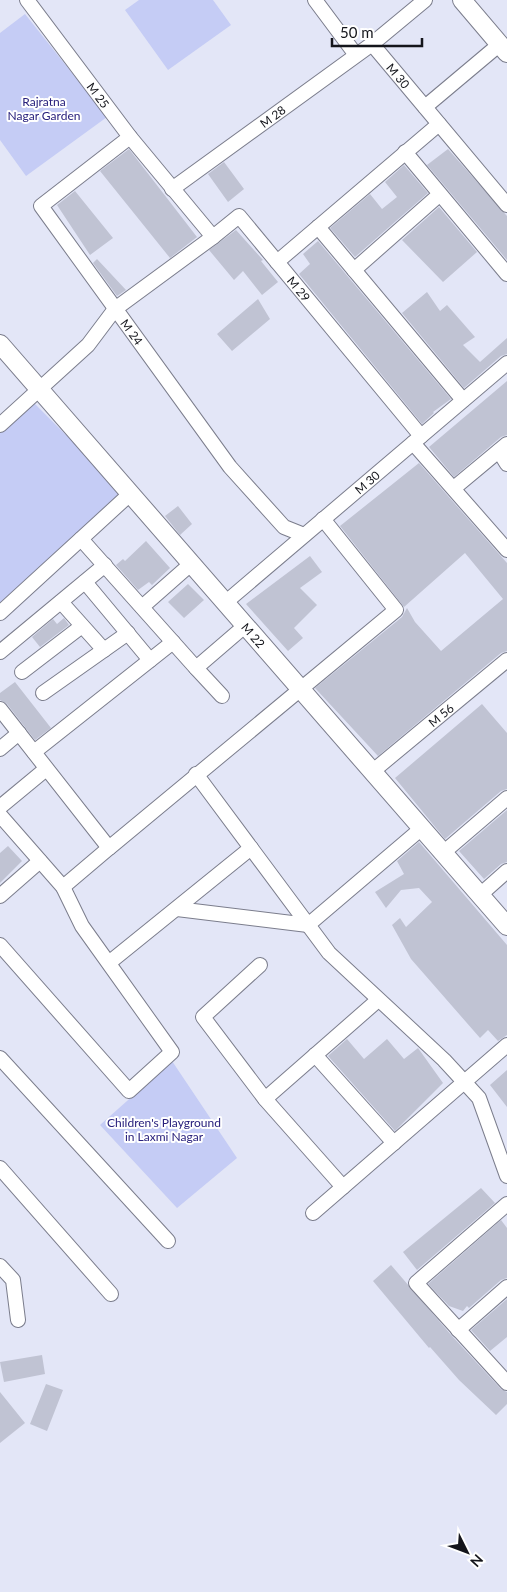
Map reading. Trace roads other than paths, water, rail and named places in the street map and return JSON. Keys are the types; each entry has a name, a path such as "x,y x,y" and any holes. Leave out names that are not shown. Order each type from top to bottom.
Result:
{"street":[{"name":"M 25","path":"27,0 130,137 172,189"},
{"path":"315,0 356,55"},
{"path":"425,106 503,48 462,0"},
{"path":"372,44 416,3"},
{"name":"M 28","path":"172,189 372,44"},
{"name":"M 30","path":"372,44 507,205"},
{"path":"277,262 439,124"},
{"name":"M 24","path":"130,137 41,206 230,467 284,527 304,535"},
{"path":"405,152 507,274"},
{"path":"0,425 40,391 88,345 115,309 213,237 172,189"},
{"path":"354,270 439,194"},
{"name":"M 29","path":"213,237 239,216 454,488 507,550"},
{"path":"318,227 463,400"},
{"name":"M 22","path":"0,344 374,771 507,926"},
{"name":"M 30","path":"226,602 507,363"},
{"path":"454,488 503,448 507,464"},
{"path":"0,613 130,494"},
{"path":"63,888 196,774 396,610 323,519"},
{"path":"82,539 222,696"},
{"path":"142,607 192,563"},
{"path":"0,652 105,565"},
{"path":"85,582 150,660"},
{"path":"61,602 104,650"},
{"path":"196,668 246,625"},
{"path":"22,672 82,626"},
{"path":"43,693 128,633"},
{"path":"34,752 173,642"},
{"name":"M 56","path":"374,771 507,660"},
{"path":"0,709 109,848"},
{"path":"0,749 19,733"},
{"path":"0,807 46,769"},
{"path":"196,774 329,953 444,1060 479,1098 507,1176"},
{"path":"444,852 507,798"},
{"path":"0,815 63,888 82,926 110,962 172,1052 129,1090 0,945"},
{"path":"177,909 308,925 422,828"},
{"path":"110,962 251,848"},
{"path":"0,896 40,861"},
{"path":"480,895 507,871"},
{"path":"260,965 203,1017 264,1099 343,1187"},
{"path":"264,1099 378,1000"},
{"path":"313,1213 507,1045"},
{"path":"315,1055 394,1143"},
{"path":"0,1058 168,1240"},
{"path":"0,1168 111,1294"},
{"path":"507,1204 416,1284 507,1383"},
{"path":"0,1266 13,1280 18,1320"},
{"path":"458,1330 507,1287"}],"park label":[{"name":"Rajratna Nagar Garden","path":"44,108"},
{"name":"Children's Playground in Laxmi Nagar","path":"164,1129"}]}
